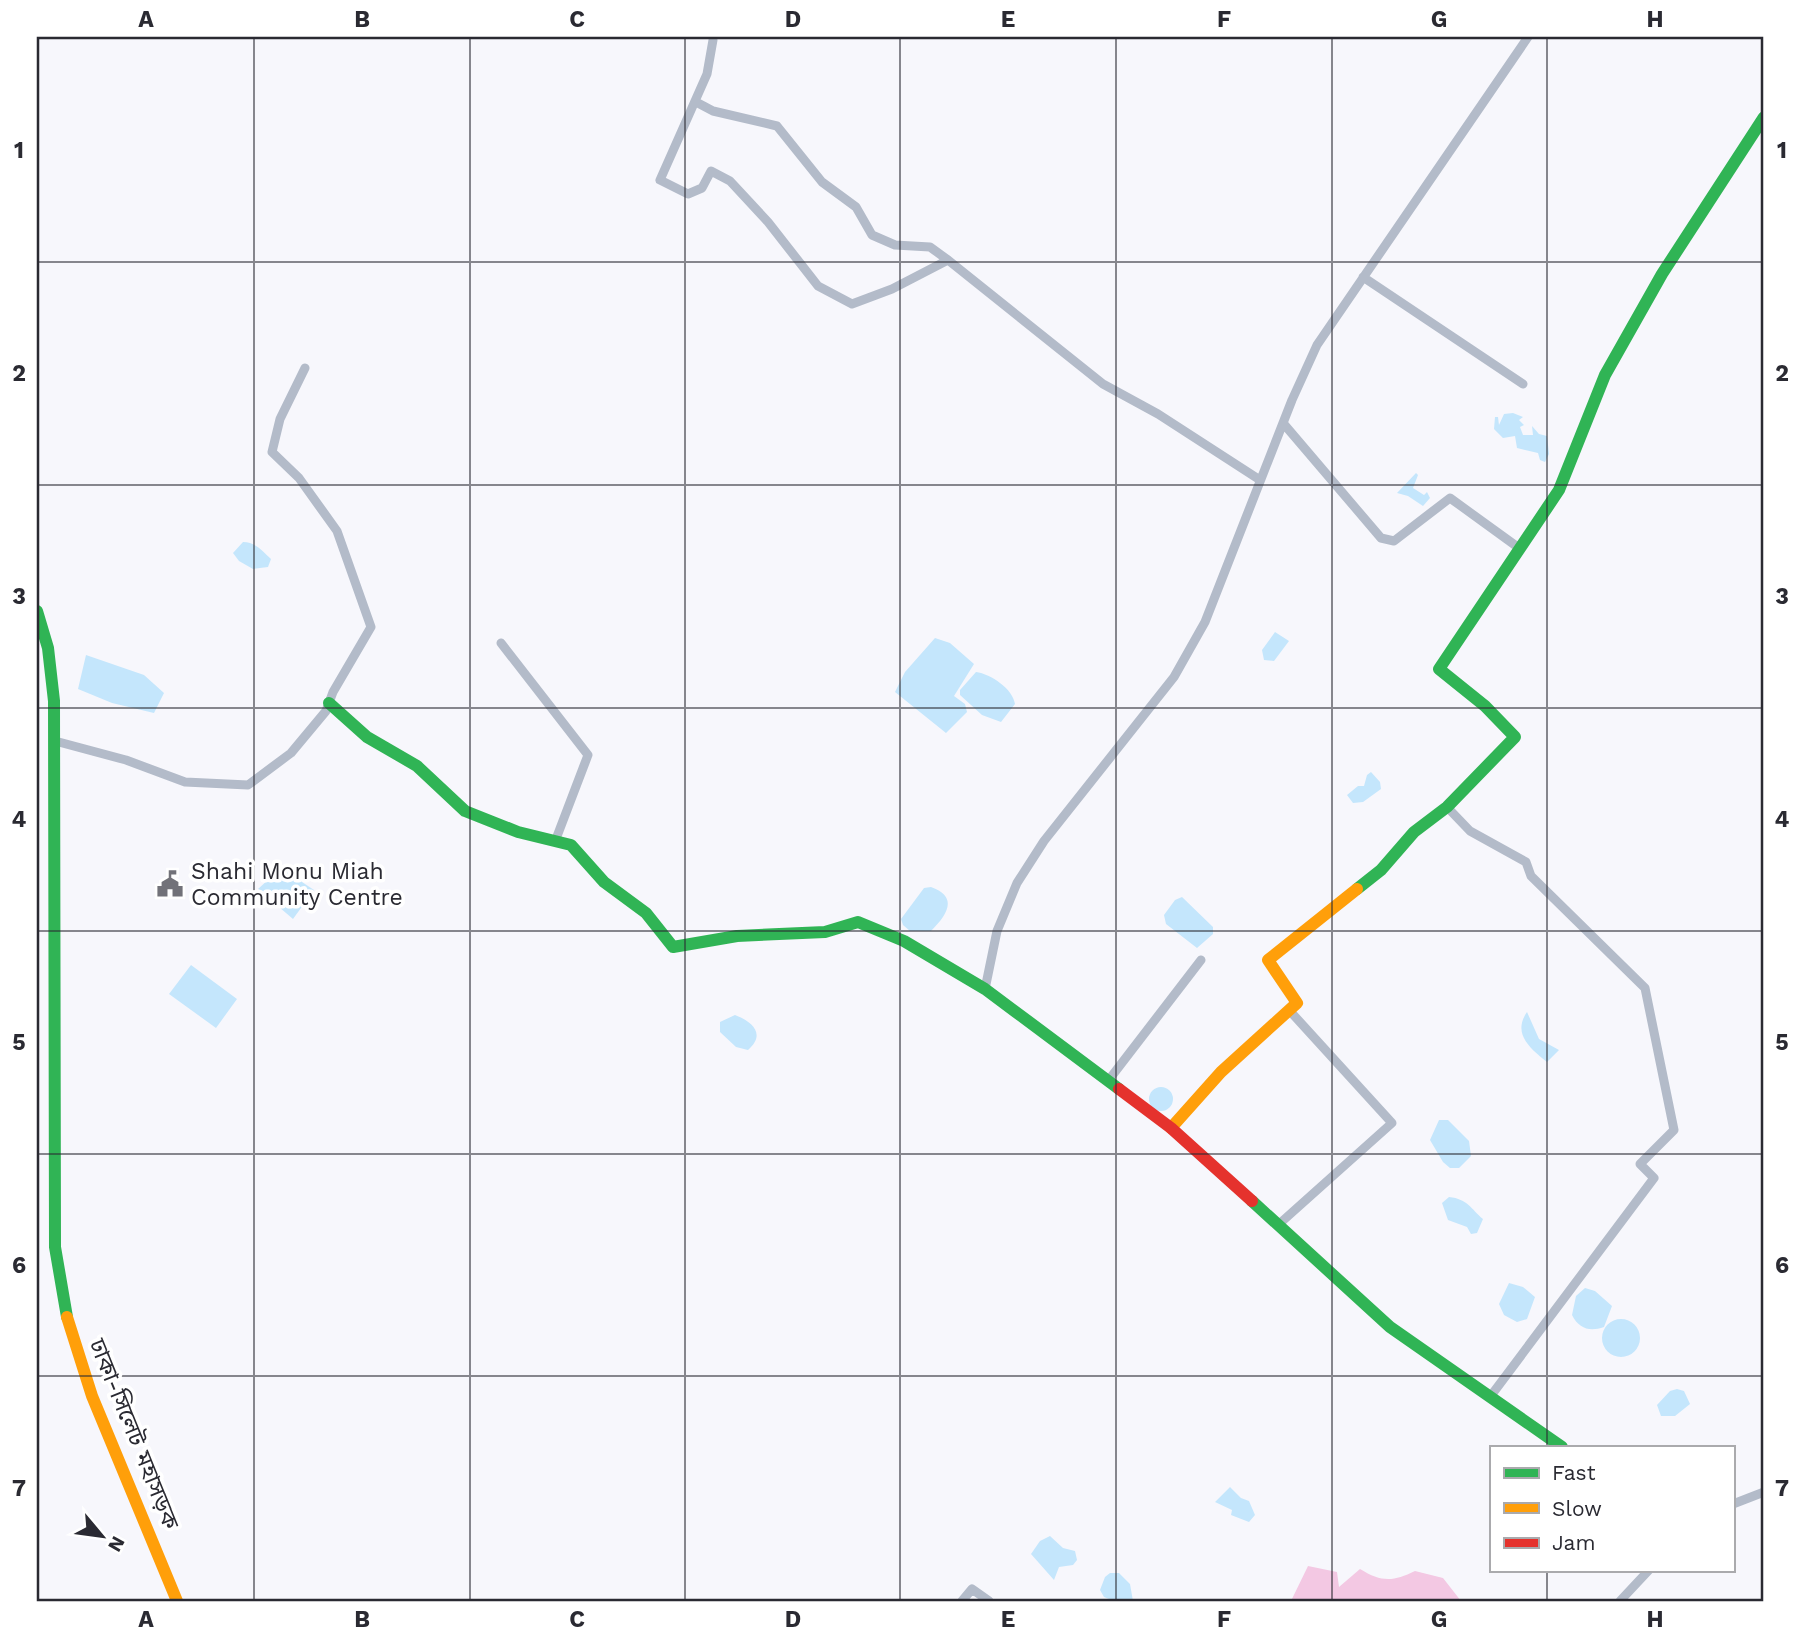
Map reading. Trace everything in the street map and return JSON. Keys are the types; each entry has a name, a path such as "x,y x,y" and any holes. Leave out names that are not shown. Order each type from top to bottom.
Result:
{"main road":[{"path":"1171,1128 1221,1072 1297,1003 1268,961 1381,870 1414,832 1447,807 1515,737 1485,706 1439,670 1559,490 1605,374 1662,274 1752,131 1764,117"},
{"name":"ঢাকা-সিলেট মহাসড়ক","path":"37,611 48,648 55,741 55,1247 68,1325 96,1409 154,1538 177,1601"},
{"path":"329,703 367,737 417,766 465,811 519,832 556,839 571,845 604,882 646,913 673,947 691,947 719,938 836,933 859,922 904,941 985,989 1171,1128 1390,1327 1561,1446"}],"street":[{"path":"985,989 997,931 1017,883 1051,832 1174,677 1205,622 1283,423 1317,345 1528,37"},
{"path":"713,40 708,74 660,180 688,194 702,188 711,171 730,181 768,222 818,286 852,304 892,289 948,260"},
{"path":"696,102 713,111 777,126 822,183 856,207 872,235 895,245 930,247 1103,384 1158,414 1260,480"},
{"path":"1363,277 1523,384"},
{"path":"55,741 126,760 186,782 248,785 291,753 326,711 370,627 337,531 299,478 272,452 280,419 305,368"},
{"path":"1283,423 1381,538 1394,541 1450,498 1519,548"},
{"path":"501,643 588,755 556,839"},
{"path":"1447,807 1470,831 1526,862 1531,876 1645,988 1675,1130 1640,1164 1654,1178 1490,1397"},
{"path":"1108,1081 1200,960"},
{"path":"1278,1225 1392,1123 1289,1010"},
{"path":"1734,1504 1764,1492"},
{"path":"1620,1601 1647,1572"},
{"path":"962,1601 972,1589 989,1601"}],"shaded area":[{"path":"1308,1566 1337,1572 1339,1587 1360,1569 1387,1579 1415,1571 1443,1578 1461,1601 1291,1601"}],"water":[{"path":"1513,413 1523,417 1519,420 1524,425 1520,427 1523,435 1533,435 1532,426 1539,434 1547,436 1549,454 1545,462 1540,460 1538,453 1517,448 1515,436 1503,438 1494,429 1495,417 1498,417 1499,425 1504,414"},
{"path":"1416,473 1418,475 1413,488 1424,495 1427,492 1430,498 1423,506 1408,496 1397,493"},
{"path":"243,542 255,545 271,559 268,567 253,569 239,561 233,553"},
{"path":"1275,632 1289,641 1274,661 1264,660 1262,650"},
{"path":"935,638 950,643 974,664 954,696 965,704 967,712 946,733 895,692 905,672"},
{"path":"86,655 144,675 164,693 154,713 112,703 78,689"},
{"path":"976,672 1000,683 1013,698 1015,704 1001,722 982,715 960,695 960,690"},
{"path":"1371,772 1380,782 1381,789 1363,802 1353,803 1347,795 1358,786 1364,786 1367,775"},
{"path":"281,868 314,890 293,919 258,889"},
{"path":"931,887 945,896 948,907 931,931 910,931 901,919 924,888"},
{"path":"1182,897 1213,927 1213,934 1197,948 1166,924 1164,915 1175,900"},
{"path":"191,965 237,999 216,1028 169,994"},
{"path":"1527,1012 1539,1039 1559,1050 1547,1062 1529,1046 1522,1034 1521,1027"},
{"path":"735,1015 752,1025 757,1034 748,1050 736,1047 720,1032 720,1022"},
{"path":"1161,1087 1172,1094 1173,1099 1166,1110 1161,1111 1150,1104 1149,1099 1156,1088"},
{"path":"1439,1120 1448,1120 1469,1141 1471,1156 1459,1168 1450,1168 1443,1162 1430,1140"},
{"path":"1449,1197 1465,1202 1483,1219 1477,1233 1471,1234 1467,1227 1448,1220 1442,1203"},
{"path":"1509,1283 1523,1287 1535,1297 1527,1319 1517,1322 1504,1315 1499,1304"},
{"path":"1585,1288 1595,1291 1612,1306 1604,1327 1585,1328 1572,1315 1576,1296"},
{"path":"1621,1319 1635,1324 1640,1338 1635,1352 1621,1357 1607,1352 1602,1338 1607,1324"},
{"path":"1670,1391 1684,1391 1690,1404 1675,1416 1661,1416 1657,1405"},
{"path":"1230,1487 1241,1498 1249,1501 1255,1515 1249,1522 1231,1515 1232,1510 1215,1502"},
{"path":"1050,1536 1063,1548 1075,1551 1077,1560 1073,1565 1059,1567 1054,1580 1031,1554 1040,1541"},
{"path":"1110,1573 1119,1573 1130,1584 1133,1601 1114,1601 1104,1597 1100,1590 1105,1577"}],"traffic: fast":[{"path":"1357,889 1381,870 1414,832 1447,807 1515,737 1485,706 1439,669 1559,490 1605,375 1662,274 1764,117"},
{"path":"37,611 48,648 54,701 55,1247 67,1317"},
{"path":"329,703 367,737 417,766 465,811 518,832 571,845 604,882 646,913 673,947 737,936 825,932 858,922 904,941 985,989 1119,1089"},
{"path":"1252,1201 1390,1327 1561,1446"}],"traffic: slow":[{"path":"1171,1128 1221,1072 1297,1003 1268,960 1357,889"},
{"path":"67,1317 92,1396 177,1601"}],"traffic: jam":[{"path":"1119,1089 1171,1128 1252,1201"}],"place":[{"name":"Shahi Monu Miah Community Centre","path":"170,884"}]}
